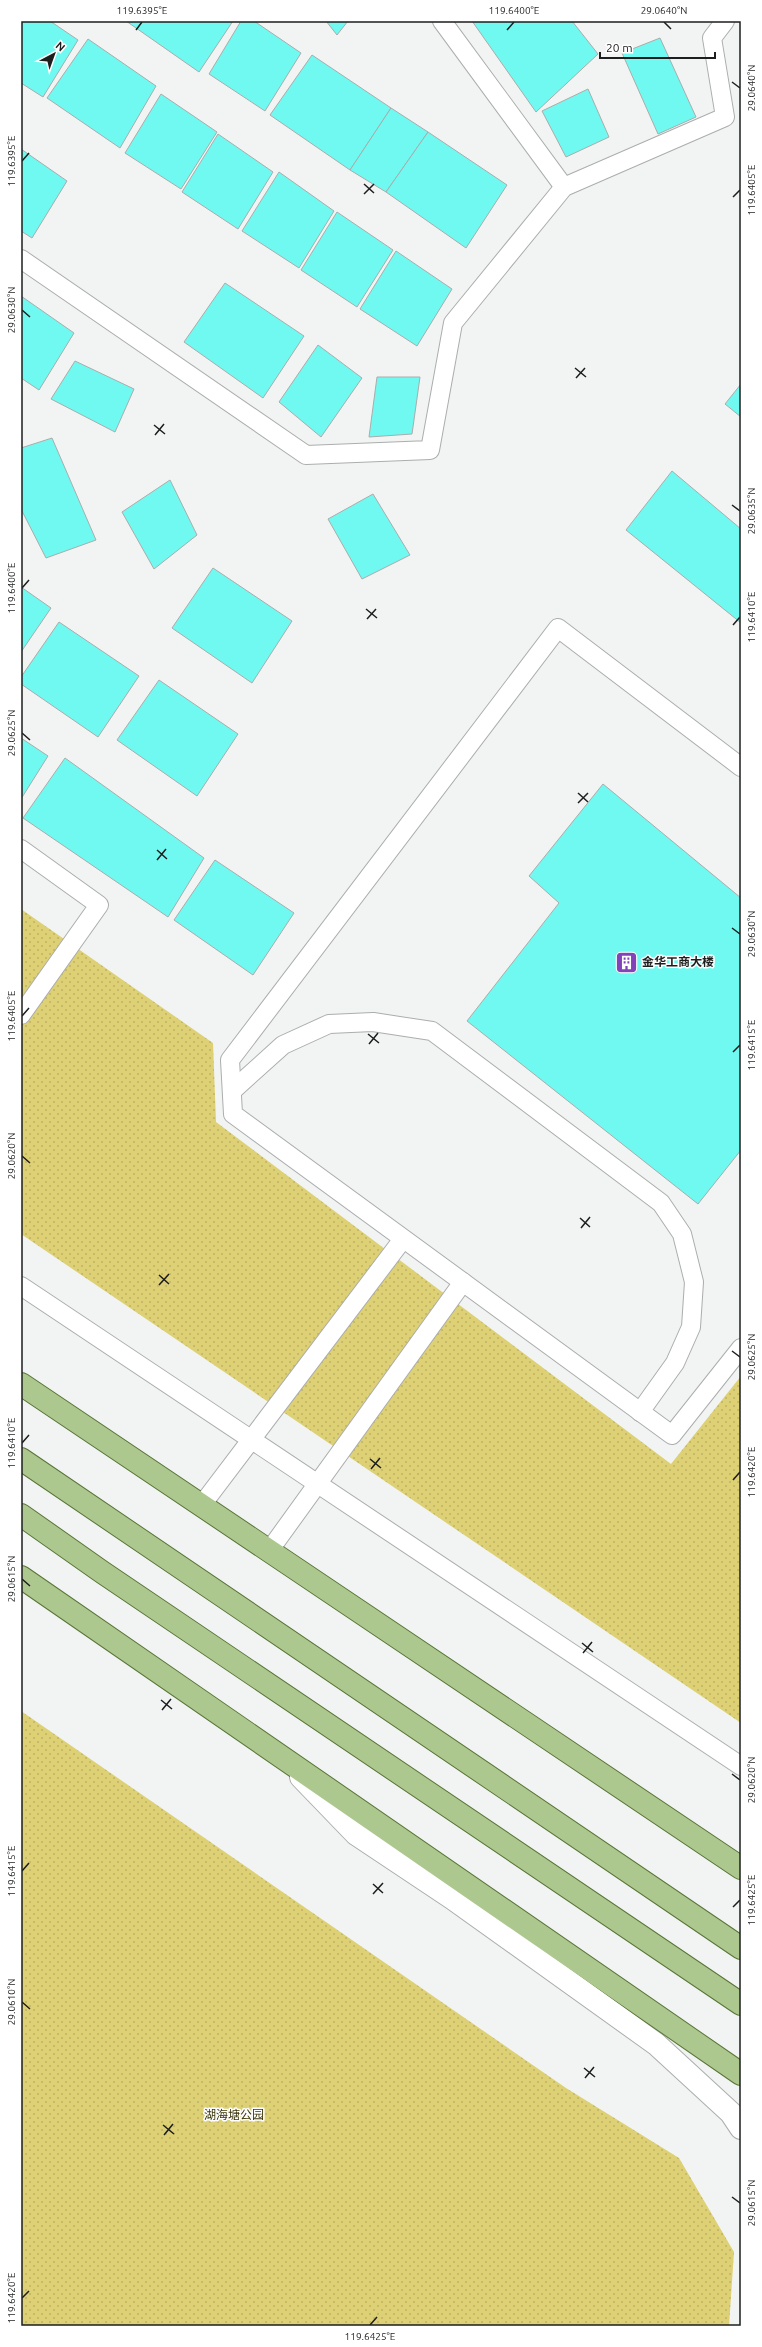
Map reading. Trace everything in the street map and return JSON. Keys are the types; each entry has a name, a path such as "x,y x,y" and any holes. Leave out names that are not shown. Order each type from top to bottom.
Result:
{"main road":[{"path":"21,1384 741,1868"},
{"path":"21,1459 741,1948"},
{"path":"21,1515 108,1577 741,2004"},
{"path":"21,1578 741,2074"},
{"path":"284,1758 356,1834 452,1898 656,2044 731,2113 741,2128"}],"lane":[{"path":"442,21 564,187"},
{"path":"21,259 306,455 430,450 453,323 564,187 725,117 712,38 725,21"},
{"path":"741,767 558,628 230,1060 233,1114 672,1436 741,1348"},
{"path":"21,849 99,905 21,1015"},
{"path":"232,1092 283,1045 329,1024 373,1022 432,1031 661,1204 682,1234 694,1282 691,1327 675,1363 640,1412"},
{"path":"201,1506 403,1239"},
{"path":"269,1551 463,1282"},
{"path":"21,1286 741,1766"}],"green space":[{"path":"21,909 213,1043 216,1122 671,1464 741,1376 741,1723 21,1234"},
{"name":"湖海塘公园","path":"21,1711 566,2088 679,2158 734,2252 729,2326 21,2326"}],"building":[{"path":"21,21 50,21 78,40 43,97 21,83"},
{"path":"126,21 233,21 199,72"},
{"path":"241,21 254,21 301,53 265,111 209,74"},
{"path":"326,21 348,21 337,35"},
{"path":"472,21 572,21 598,54 536,112"},
{"path":"660,38 696,117 658,134 622,53"},
{"path":"88,39 156,86 120,148 47,98"},
{"path":"312,55 391,108 350,170 270,115"},
{"path":"588,89 609,137 566,157 542,111"},
{"path":"161,94 217,132 181,189 125,153"},
{"path":"391,108 428,132 386,192 350,170"},
{"path":"428,132 507,185 466,248 386,192"},
{"path":"218,134 273,172 238,229 182,192"},
{"path":"21,149 67,181 32,238 21,231"},
{"path":"279,172 334,211 299,268 242,231"},
{"path":"337,212 393,250 357,307 301,270"},
{"path":"396,251 452,289 417,346 360,309"},
{"path":"225,283 304,336 263,398 184,342"},
{"path":"21,296 74,333 39,390 21,378"},
{"path":"318,345 362,378 321,437 279,402"},
{"path":"75,361 134,389 115,432 51,399"},
{"path":"377,377 420,377 412,434 369,437"},
{"path":"741,384 741,417 725,404"},
{"path":"52,438 96,540 46,558 21,509 21,448"},
{"path":"672,471 741,529 741,623 626,530"},
{"path":"170,480 197,535 154,569 122,512"},
{"path":"373,494 410,555 362,579 328,519"},
{"path":"213,568 292,621 252,683 172,628"},
{"path":"21,587 51,608 21,652"},
{"path":"59,622 139,676 98,737 21,684 21,677"},
{"path":"159,680 238,734 197,796 117,740"},
{"path":"21,738 48,756 21,799"},
{"path":"65,758 204,858 168,917 23,818"},
{"name":"金华工商大楼","path":"603,784 741,898 741,1150 698,1204 467,1021 559,903 529,876"},
{"path":"215,860 294,913 253,975 174,920"}],"place":[{"name":"金华工商大楼","path":"627,962"}]}
